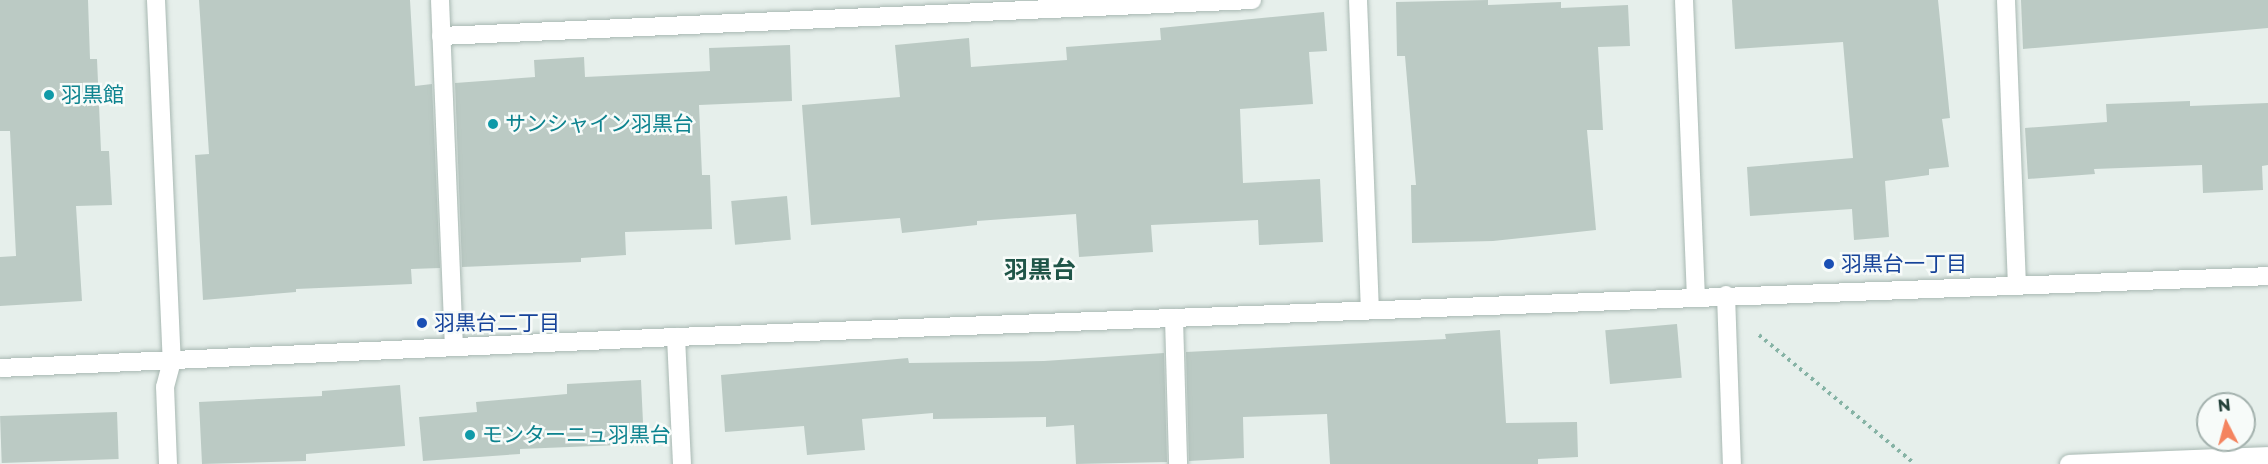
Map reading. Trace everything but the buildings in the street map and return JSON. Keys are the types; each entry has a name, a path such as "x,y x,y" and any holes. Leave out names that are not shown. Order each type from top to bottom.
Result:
{"street":[{"path":"156,0 172,362 165,387 168,464"},
{"path":"440,0 454,347"},
{"path":"441,36 1252,0"},
{"path":"1358,0 1370,309"},
{"path":"1684,0 1696,296"},
{"path":"2006,0 2017,286"},
{"path":"0,368 172,362 676,337 1696,296 2268,276"},
{"path":"1726,295 1732,464"},
{"path":"1174,318 1178,464"},
{"path":"676,337 682,464"},
{"path":"2069,464 2268,456"}],"path":[{"path":"1728,337 1763,335 1915,464"}],"place":[{"name":"羽黒館","path":"49,95"},
{"name":"サンシャイン羽黒台","path":"493,124"},
{"name":"羽黒台一丁目","path":"1829,264"},
{"name":"羽黒台二丁目","path":"422,323"},
{"name":"モンターニュ羽黒台","path":"470,435"}],"district":[{"name":"羽黒台","path":"1040,270"}]}
